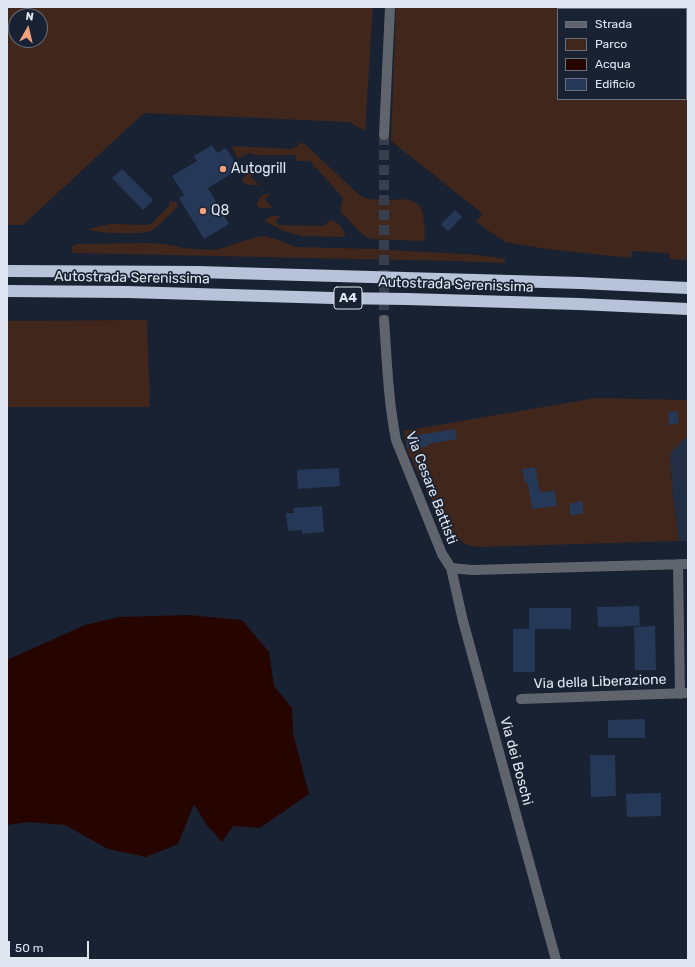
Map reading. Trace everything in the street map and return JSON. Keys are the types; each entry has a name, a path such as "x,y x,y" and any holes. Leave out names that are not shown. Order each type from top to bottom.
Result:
{"highway":[{"name":"Autostrada Serenissima","path":"7,271 205,272 580,283 688,288"},
{"name":"Autostrada Serenissima","path":"7,291 127,292 415,299 688,309"}],"street":[{"path":"384,135 390,7"},
{"name":"Via Cesare Battisti","path":"384,320 388,383 392,423 396,440 442,554 451,568"},
{"path":"451,568 472,570 683,564"},
{"name":"Via della Liberazione","path":"521,699 684,693 683,564"},
{"name":"Via dei Boschi","path":"451,568 463,621 556,960"}],"shaded area":[{"path":"688,435 688,541 679,541 673,496 670,456 674,449"}],"green space":[{"path":"7,7 373,7 365,131 349,122 144,113 23,225 7,225"},
{"path":"396,7 688,7 688,260 669,259 669,253 632,251 631,258 547,249 505,242 476,222 483,214 391,141"},
{"path":"300,143 307,146 359,195 376,200 409,200 416,203 420,207 423,214 425,229 424,240 368,238 360,232 340,211 343,198 310,161 296,161 296,155 255,155 248,153 238,159 232,148 233,146 291,149"},
{"path":"256,171 251,177 259,185 249,185 243,183 243,178 246,174"},
{"path":"270,194 265,200 273,208 260,208 257,205 262,195"},
{"path":"170,201 176,202 178,206 151,231 139,233 120,233 89,230 91,228 111,224 151,224 169,206"},
{"path":"271,216 281,216 275,222 279,225 324,226 330,220 335,222 344,230 345,235 343,237 301,236 284,231 268,223 265,220"},
{"path":"263,236 298,247 374,249 478,255 505,259 505,263 72,253 72,246 77,244 147,243 210,250 219,249"},
{"path":"147,320 150,407 7,407 7,321"},
{"path":"596,398 688,400 688,435 674,449 670,456 673,496 679,541 479,547 467,545 453,533 429,496 407,450 403,431"}],"water":[{"path":"189,615 242,620 269,652 274,686 292,708 293,733 309,794 260,828 233,826 222,842 206,824 194,804 178,844 146,857 108,849 65,825 29,822 7,825 7,660 85,625 119,617"}],"building":[{"path":"212,145 217,153 226,148 239,169 208,188 229,224 204,239 179,198 184,195 172,176 197,161 194,156"},
{"path":"122,169 153,200 143,210 112,178"},
{"path":"455,210 462,217 448,231 441,224"},
{"path":"677,411 679,423 669,425 668,412"},
{"path":"455,429 457,439 428,444 428,446 420,448 419,445 407,447 406,437"},
{"path":"535,467 540,492 555,491 557,506 532,509 528,483 525,483 522,469"},
{"path":"339,468 340,486 298,489 297,470"},
{"path":"582,501 584,513 571,516 569,504"},
{"path":"322,506 324,532 302,534 302,530 288,531 286,513 294,513 293,508"},
{"path":"639,606 640,626 598,627 597,607"},
{"path":"529,608 571,608 571,629 535,629 535,672 513,672 513,629 529,629"},
{"path":"655,626 656,670 635,670 634,627"},
{"path":"645,719 645,738 608,738 608,720"},
{"path":"590,755 615,755 616,796 591,797"},
{"path":"661,793 661,816 627,817 626,794"}],"tunnel":[{"path":"384,135 384,320"}],"place":[{"name":"Autogrill","path":"223,169"},
{"name":"Q8","path":"203,211"}]}
